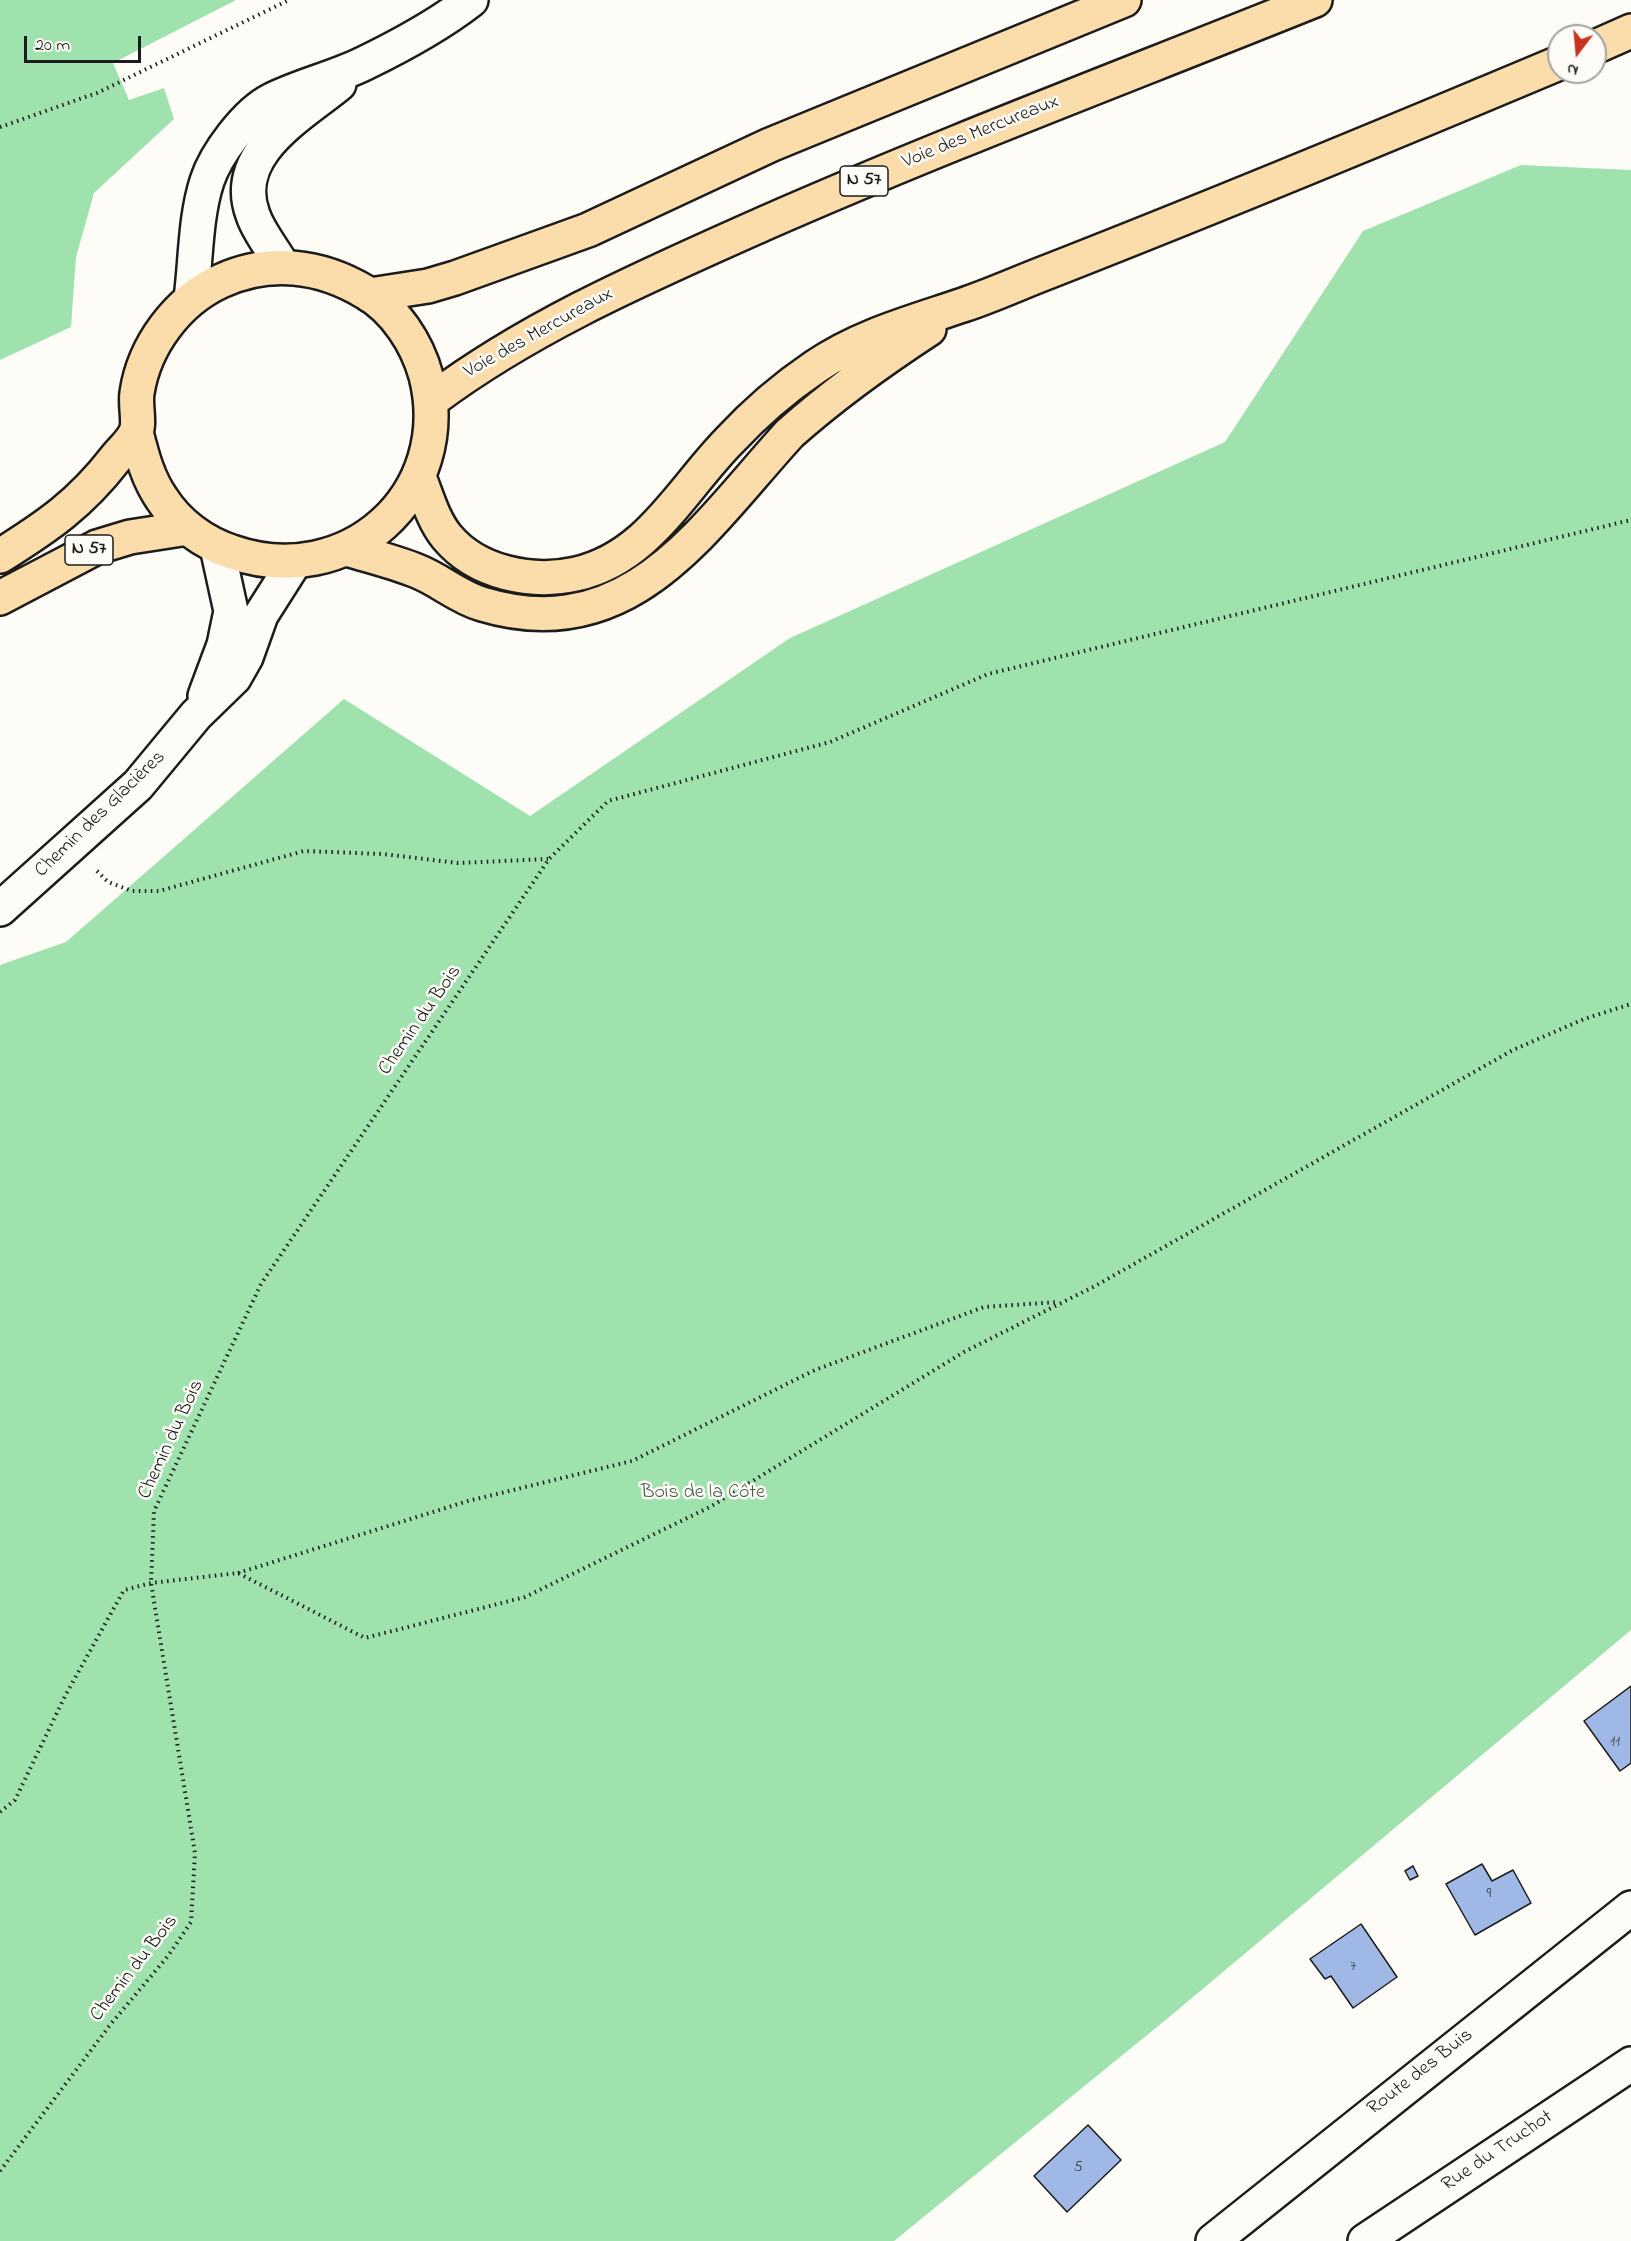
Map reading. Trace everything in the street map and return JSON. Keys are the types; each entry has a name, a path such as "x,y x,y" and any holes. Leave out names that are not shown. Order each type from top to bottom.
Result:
{"main road":[{"path":"370,295 446,280 588,230 770,145 1124,0"},
{"name":"Voie des Mercureaux","path":"432,400 470,371 588,304 660,270 939,149 1316,0"},
{"path":"1607,42 1631,31"},
{"path":"419,477 436,521 446,537 476,561 503,572 535,577 576,574 600,567 622,556 641,542 728,442 764,407 819,364 866,338 968,303 1291,176 1547,68"},
{"path":"284,267 314,270 343,279 370,295 400,323 421,359 432,400 430,439 419,477 401,506 385,523 347,549 321,558 294,562 254,560 217,548 188,528 162,500 145,468 136,432 137,394 147,358 165,326 191,299 219,282 250,270 284,267"},
{"path":"347,549 418,571 453,592 480,604 507,611 558,614 615,600 643,585 668,566 790,433 841,389 968,303"},
{"name":"N 57","path":"0,555 74,505 136,432"},
{"name":"N 57","path":"0,598 97,547 130,537 188,528"}],"street":[{"path":"191,299 201,211 207,181 219,156 232,137 269,101 364,64 450,16 471,0"},
{"path":"284,267 253,216 248,192 251,169 267,143 364,64"},
{"name":"Chemin des Glacières","path":"196,716 216,669 229,626 228,591 217,548"},
{"name":"Chemin des Glacières","path":"0,909 73,846 138,785 196,716 234,678 246,657 261,615 294,562"},
{"name":"Route des Buis","path":"1213,2241 1254,2206 1631,1908"},
{"name":"Rue du Truchot","path":"1365,2241 1631,2064"}],"path":[{"path":"0,127 97,93 289,0"},
{"name":"Chemin du Bois","path":"0,2171 110,2025 168,1956 191,1922 195,1853 151,1583 154,1511 261,1284 549,859 608,801 830,742 988,674 1631,520"},
{"path":"73,846 108,882 132,891 159,891 303,851 383,854 458,863 549,859"},
{"path":"238,1573 365,1638 525,1597 710,1507 964,1352 1063,1302 1513,1050 1584,1019 1631,1004"},
{"path":"0,1812 15,1800 65,1696 124,1590 151,1583 238,1573 468,1502 632,1461 815,1370 984,1307 1063,1302"}],"green space":[{"path":"0,0 236,0 113,63 129,100 164,88 174,119 94,193 76,257 71,327 0,360"},
{"name":"Bois de la Côte","path":"1521,165 1631,170 1631,1630 1168,2018 894,2241 0,2241 0,965 66,942 344,699 530,816 790,638 1225,442 1363,231"}],"building":[{"path":"1631,1686 1631,1763 1620,1771 1584,1721"},
{"path":"1482,1864 1492,1881 1513,1870 1531,1903 1475,1935 1446,1884"},
{"path":"1413,1866 1418,1876 1410,1880 1405,1871"},
{"path":"1361,1924 1397,1977 1353,2008 1331,1976 1325,1979 1310,1959"},
{"path":"1088,2125 1121,2160 1067,2212 1034,2176"}]}
